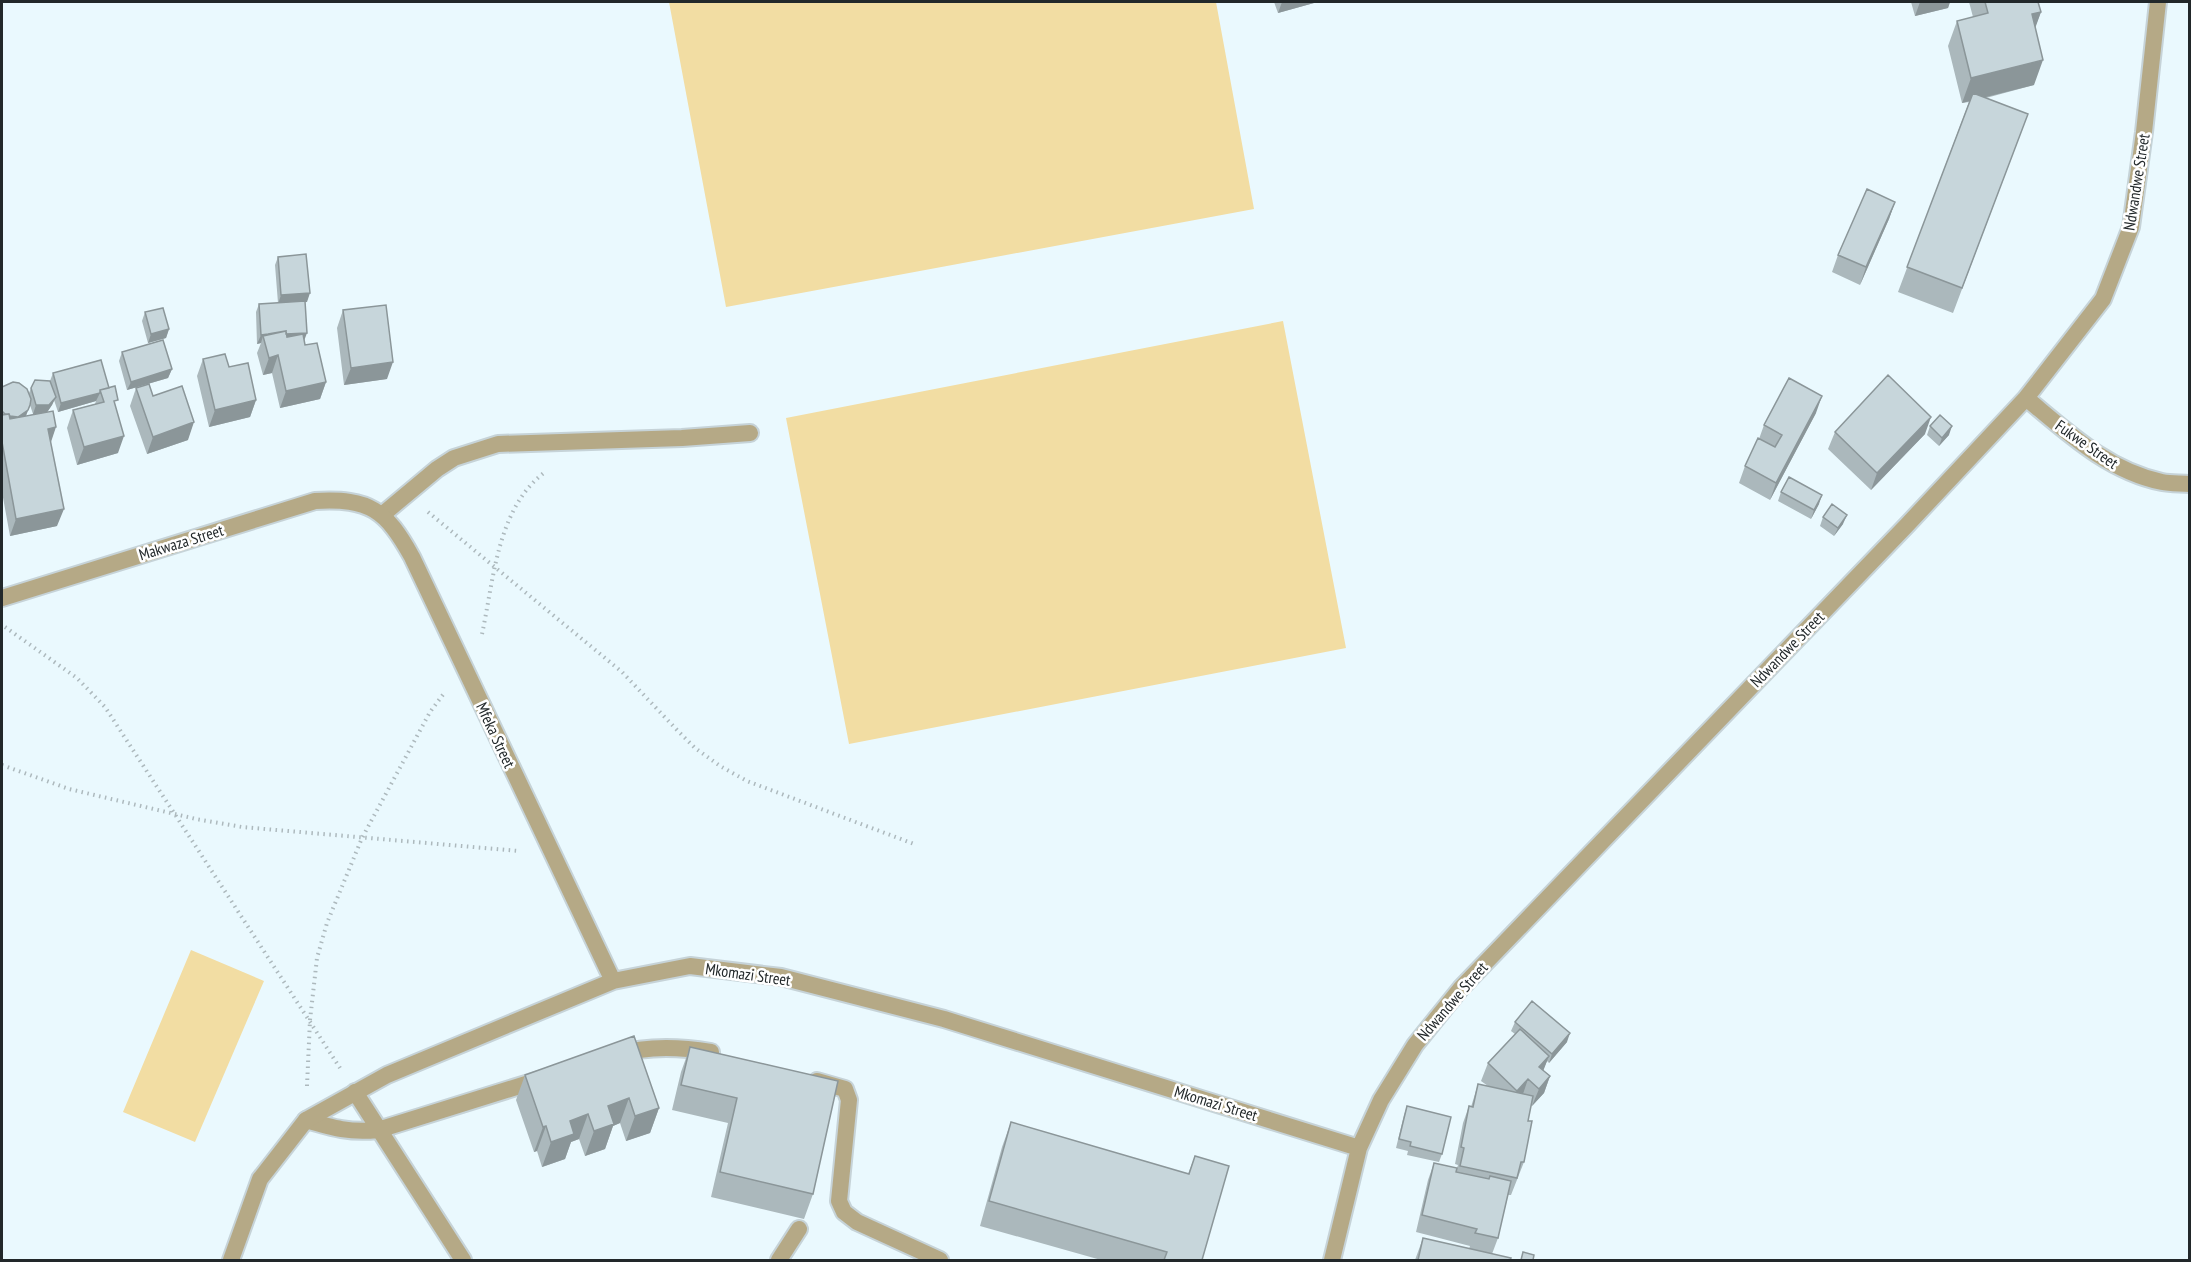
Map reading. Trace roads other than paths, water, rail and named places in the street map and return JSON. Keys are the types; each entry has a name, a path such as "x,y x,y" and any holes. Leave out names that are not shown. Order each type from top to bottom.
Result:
{"street":[{"name":"Ndwandwe Street","path":"1332,1260 1359,1148 1382,1100 1415,1045 1461,988 1907,525 2026,398 2103,299 2131,227 2158,2"},
{"name":"Fukwe Street","path":"2026,398 2087,448 2126,471 2163,482 2190,484"},
{"path":"382,515 437,469 454,458 498,444 750,434"},
{"name":"Makwaza Street","path":"2,598 315,501 339,499 362,504"},
{"name":"Mfeka Street","path":"362,504 382,515 397,529 412,557 613,981"},
{"name":"Mkomazi Street","path":"231,1260 260,1179 306,1120 387,1075 613,981 690,966 781,977 944,1018 1359,1148"},
{"path":"604,1059 626,1052 656,1048 685,1048 727,1056"},
{"path":"306,1120 342,1131 378,1130 560,1073"},
{"path":"802,1077 845,1089 849,1100 839,1201 844,1212 856,1222 940,1260"},
{"path":"355,1092 464,1260"},
{"path":"778,1260 799,1230"}]}
